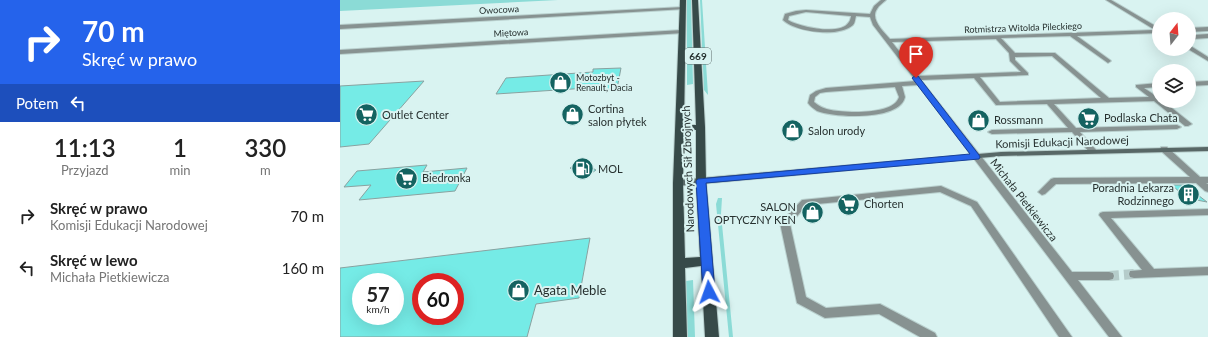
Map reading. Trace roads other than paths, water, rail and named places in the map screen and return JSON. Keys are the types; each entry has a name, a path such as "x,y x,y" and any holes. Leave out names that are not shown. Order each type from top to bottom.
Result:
{"main road":[{"name":"Narodowych Sił Zbrojnych","path":"680,337 678,264 678,128 683,0"},
{"name":"Narodowych Sił Zbrojnych","path":"695,0 701,128 701,181 712,337"},
{"path":"678,128 701,128"},
{"path":"678,264 707,261"}],"street":[{"path":"854,15 853,22 850,25 840,29 831,30 800,28 785,20 787,15 801,11 871,16 873,9 884,0"},
{"path":"1108,0 1152,26"},
{"name":"Owocowa","path":"340,26 682,8"},
{"name":"Michała Pietkiewicza","path":"871,16 874,24 1116,337"},
{"path":"1196,30 1208,29"},
{"name":"Rotmistrza Witolda Pileckiego","path":"888,41 1152,30"},
{"name":"Miętowa","path":"340,52 682,32"},
{"path":"1071,34 1108,61"},
{"path":"1196,37 1208,36"},
{"path":"897,84 902,95 902,100 898,105 886,110 841,115 821,111 811,103 812,96 818,92 826,90 897,84 918,80 1026,74 1012,60 1012,55 998,38"},
{"path":"1196,51 1208,59"},
{"path":"1012,55 1053,54 1107,100"},
{"path":"976,76 998,104 1152,99"},
{"path":"1196,84 1208,83"},
{"path":"1152,85 1138,86 1152,96"},
{"path":"1049,102 1093,151"},
{"path":"1168,108 1188,124"},
{"path":"992,132 1177,127"},
{"path":"1164,149 1208,189"},
{"name":"Komisji Edukacji Narodowej","path":"678,183 976,157 1093,151 1208,149"},
{"path":"1042,192 1054,182 1208,180"},
{"path":"931,337 880,309 825,313 801,300 785,223 805,202 941,189 974,204 1066,337"},
{"path":"1151,273 1102,215 1208,212"},
{"path":"1134,274 1208,271"},
{"path":"1069,276 1109,276"}],"tunnel":[{"path":"1109,276 1134,274"}],"place":[{"name":"Motozbyt - Renault, Dacia","path":"561,83"},
{"name":"Outlet Center","path":"367,115"},
{"name":"Cortina salon płytek","path":"572,115"},
{"name":"Podlaska Chata","path":"1089,118"},
{"name":"Rossmann","path":"979,120"},
{"name":"Salon urody","path":"793,131"},
{"name":"MOL","path":"583,169"},
{"name":"Biedronka","path":"407,178"},
{"name":"Poradnia Lekarza Rodzinnego","path":"1189,194"},
{"name":"Chorten","path":"849,204"},
{"name":"SALON OPTYCZNY KEN","path":"812,213"},
{"name":"Agata Meble","path":"518,290"}]}
